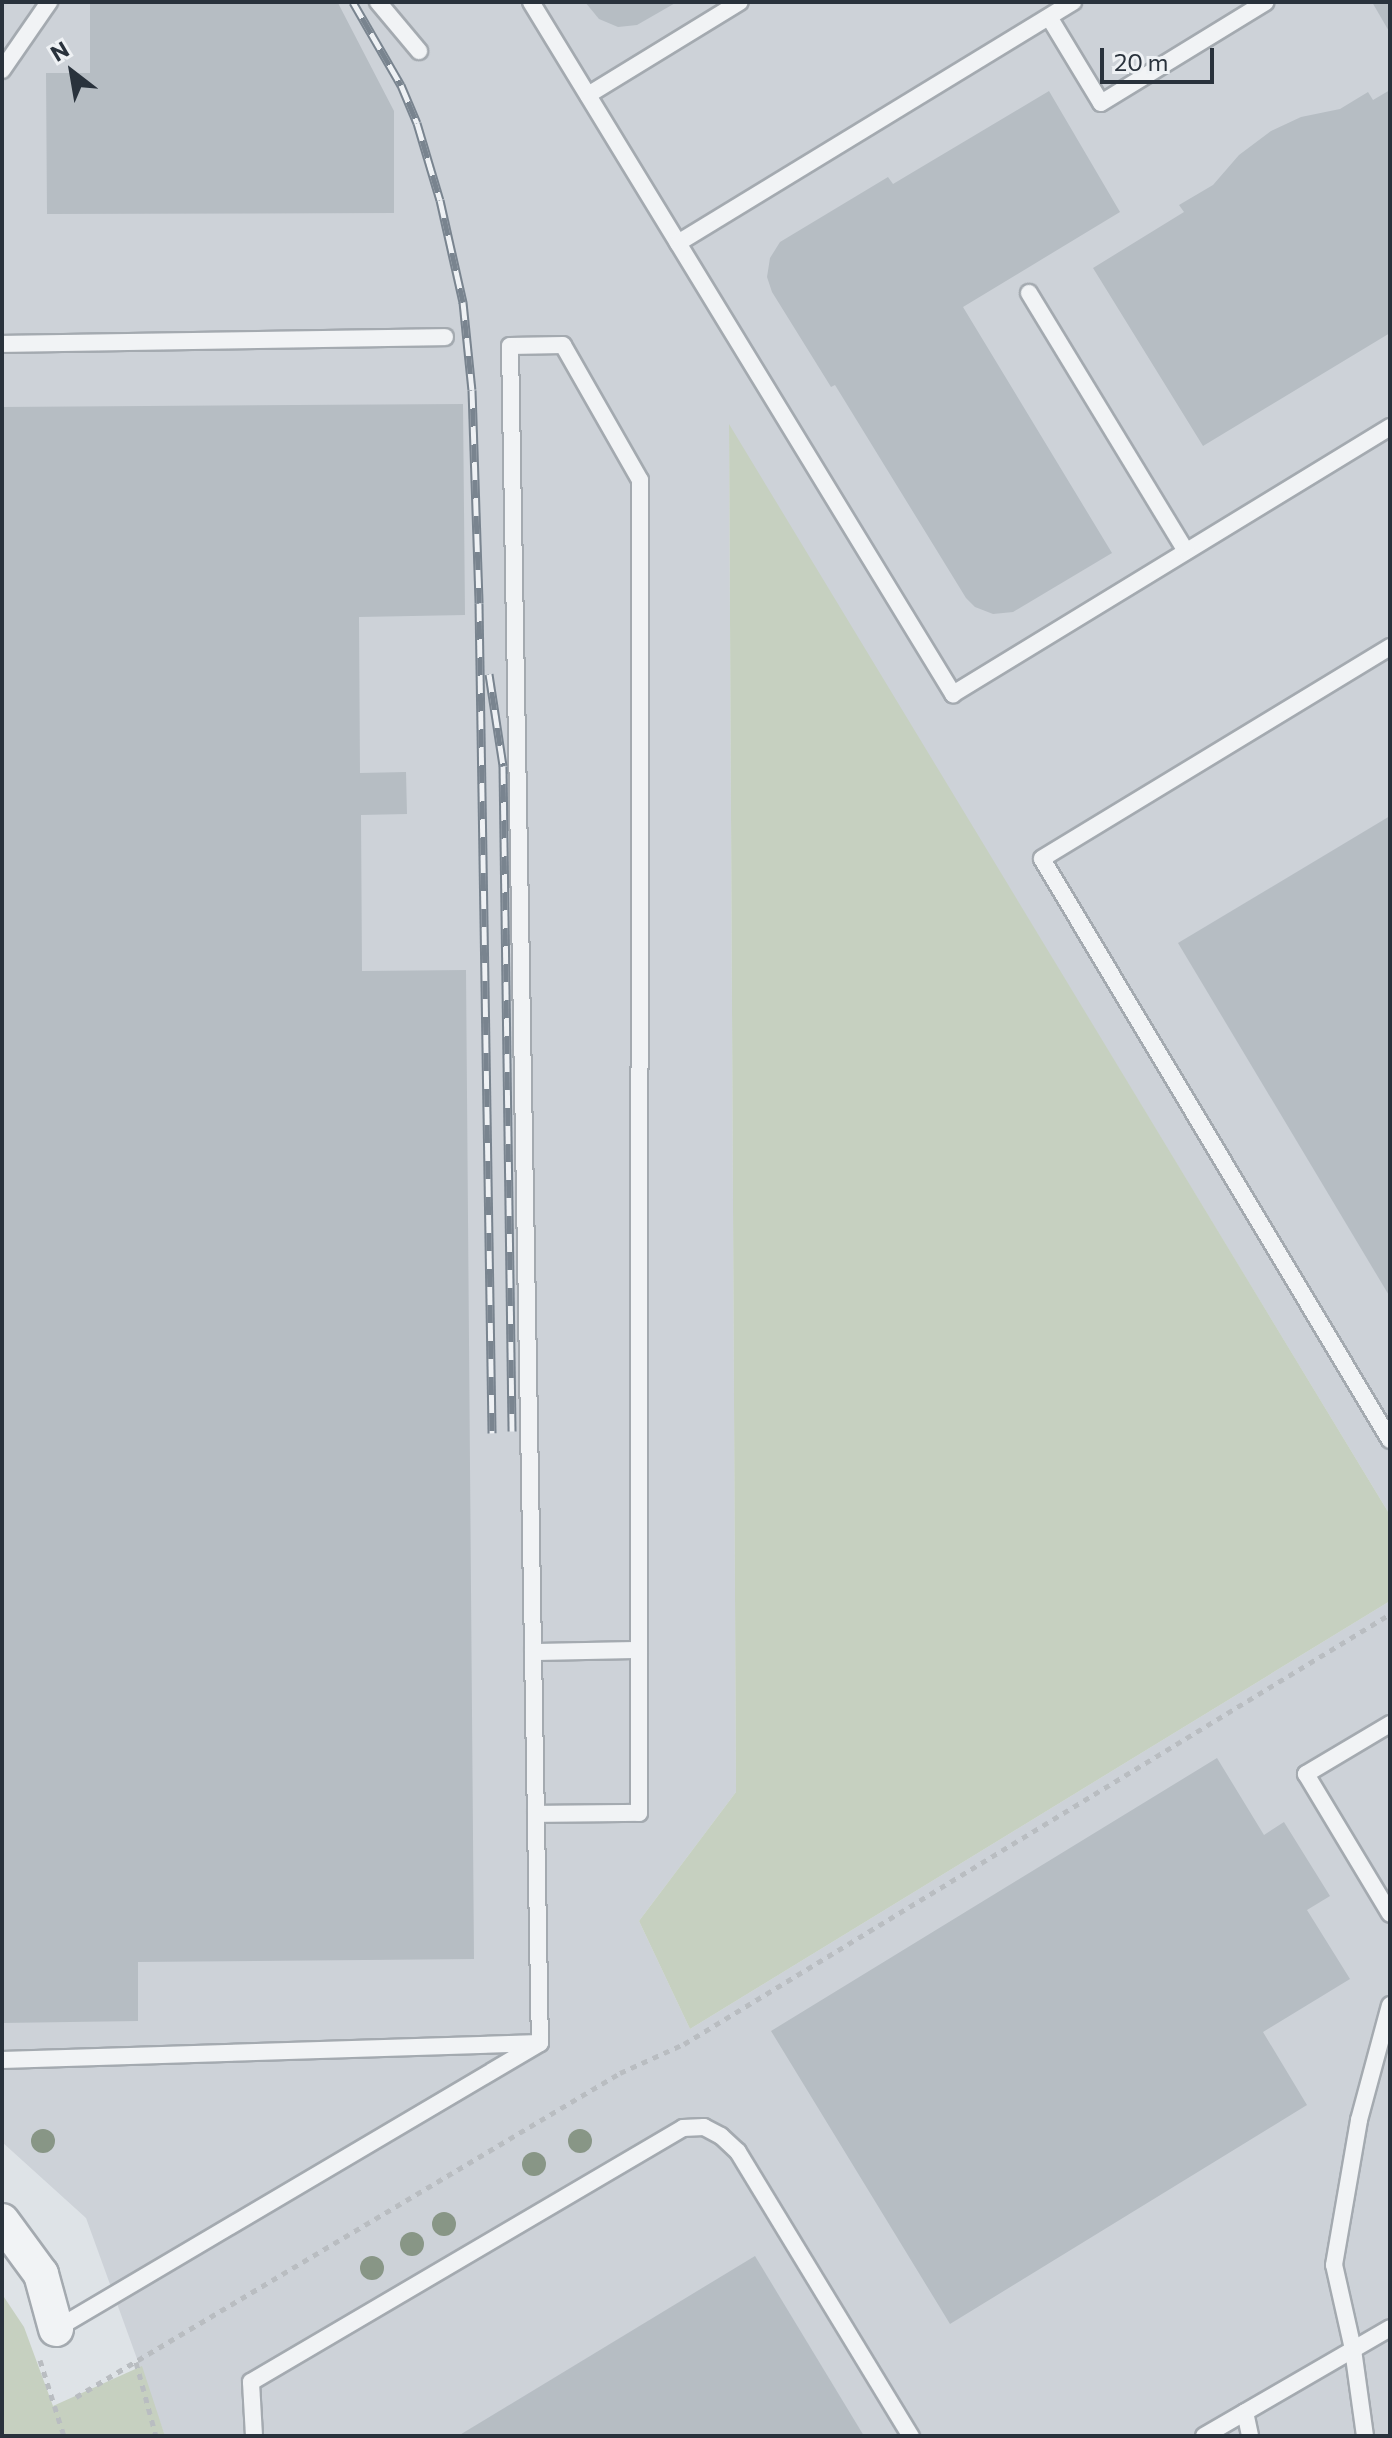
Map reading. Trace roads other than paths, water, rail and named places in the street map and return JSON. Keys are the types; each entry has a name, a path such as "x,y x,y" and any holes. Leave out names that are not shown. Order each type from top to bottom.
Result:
{"street":[{"path":"2,2221 41,2274 56,2329"}],"lane":[{"path":"2,70 49,2"},
{"path":"378,2 419,51"},
{"path":"531,2 953,694 1390,427"},
{"path":"588,95 740,2"},
{"path":"678,243 1073,2"},
{"path":"1049,17 1101,103 1266,2"},
{"path":"1029,293 1186,551"},
{"path":"2,344 445,337"},
{"path":"536,1814 639,1813 640,480 563,345 510,346 540,2043"},
{"path":"1390,647 1042,859 1390,1440"},
{"path":"533,1652 639,1650"},
{"path":"1390,1724 1306,1774 1390,1914"},
{"path":"1365,2436 1353,2349 1334,2265 1359,2120 1390,2005"},
{"path":"2,2060 540,2043"},
{"path":"56,2329 540,2043"},
{"path":"254,2436 251,2382 683,2128 704,2127 721,2136 738,2152 911,2436"},
{"path":"1204,2436 1390,2328"},
{"path":"1245,2412 1250,2436"}],"railway":[{"path":"353,2 401,85 417,123 440,200 463,302 472,390 479,603 492,1433"},
{"path":"489,674 503,766 512,1431"}]}
